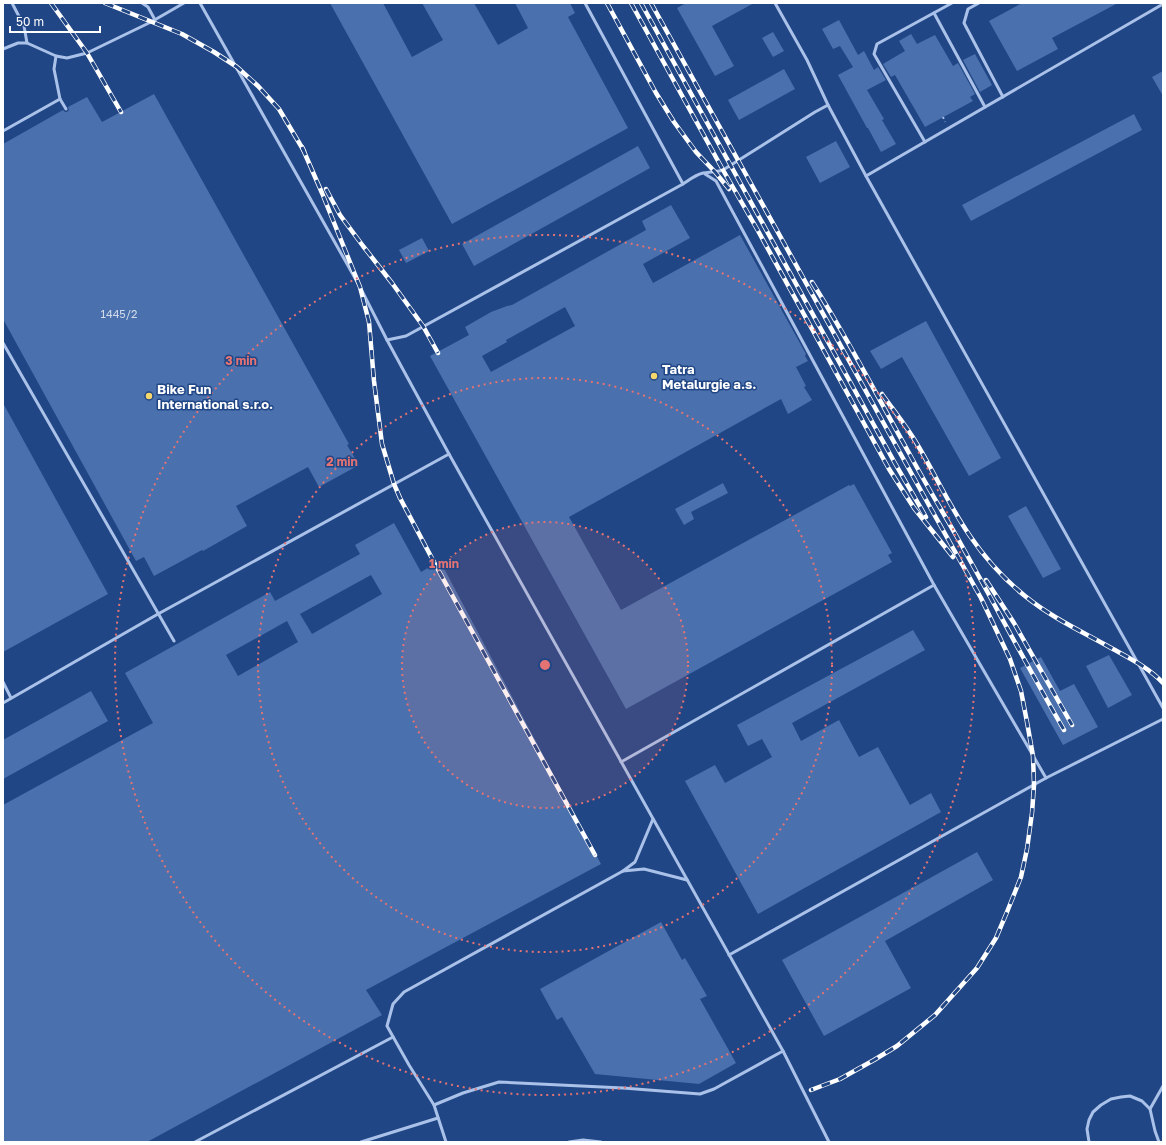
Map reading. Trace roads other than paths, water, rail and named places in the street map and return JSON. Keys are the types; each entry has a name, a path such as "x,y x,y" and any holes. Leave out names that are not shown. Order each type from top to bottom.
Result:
{"lane":[{"path":"12,3 24,26 27,43"},
{"path":"142,3 148,7 155,20"},
{"path":"176,3 176,8"},
{"path":"3,49 18,43 27,43 56,56 67,58 87,53 155,20 184,3"},
{"path":"200,3 352,273 449,454 783,1051 829,1142"},
{"path":"585,3 683,184"},
{"path":"775,3 807,60 828,105 866,176 1163,708"},
{"path":"925,142 874,54 877,44 952,3"},
{"path":"979,3 968,9 964,23 1003,96"},
{"path":"866,176 1163,4"},
{"path":"934,13 985,107"},
{"path":"56,56 54,69 60,100 66,109"},
{"path":"3,131 60,100"},
{"path":"387,340 406,336 695,176 723,170 828,105"},
{"path":"705,173 716,181 934,585 1046,778"},
{"path":"3,342 174,641"},
{"path":"3,703 158,614 449,454"},
{"path":"621,762 934,585"},
{"path":"3,682 11,698"},
{"path":"729,955 1046,778 1163,718"},
{"path":"446,1142 434,1105 387,1026 393,1004 404,992 623,871 635,862 653,819"},
{"path":"623,871 644,869 688,880"},
{"path":"194,1142 393,1037"},
{"path":"434,1105 463,1093 499,1082 623,1088 700,1094 714,1089 783,1051"},
{"path":"1150,1109 1163,1086"},
{"path":"1089,1142 1087,1128 1093,1112 1101,1105 1116,1098 1130,1096 1142,1101 1150,1109 1159,1142"},
{"path":"360,1142 438,1118"},
{"path":"569,1142 583,1140 601,1142"}],"railway":[{"path":"51,3 87,53 121,112"},
{"path":"105,3 182,34 237,67 258,86 279,109 304,151"},
{"path":"607,3 656,93 674,122 696,152 729,189"},
{"path":"631,3 889,469 914,508 953,557"},
{"path":"641,3 926,517"},
{"path":"651,3 981,598 1010,659 1021,691 1033,756 1034,785 1032,813 1021,877 996,938 977,968 935,1015 897,1046 840,1079 811,1090"},
{"path":"302,147 360,287 369,322 374,381 382,444 394,484 435,564 595,855"},
{"path":"326,189 340,215 423,326 438,353"},
{"path":"812,282 850,345 1064,730"},
{"path":"882,394 905,425 924,455 956,514 970,536 988,560 1002,575 1035,604 1140,664 1163,683"},
{"path":"986,580 1014,623 1072,725"}],"place":[{"name":"Tatra Metalurgie a.s.","path":"654,376"},
{"name":"Bike Fun International s.r.o.","path":"149,396"}]}
